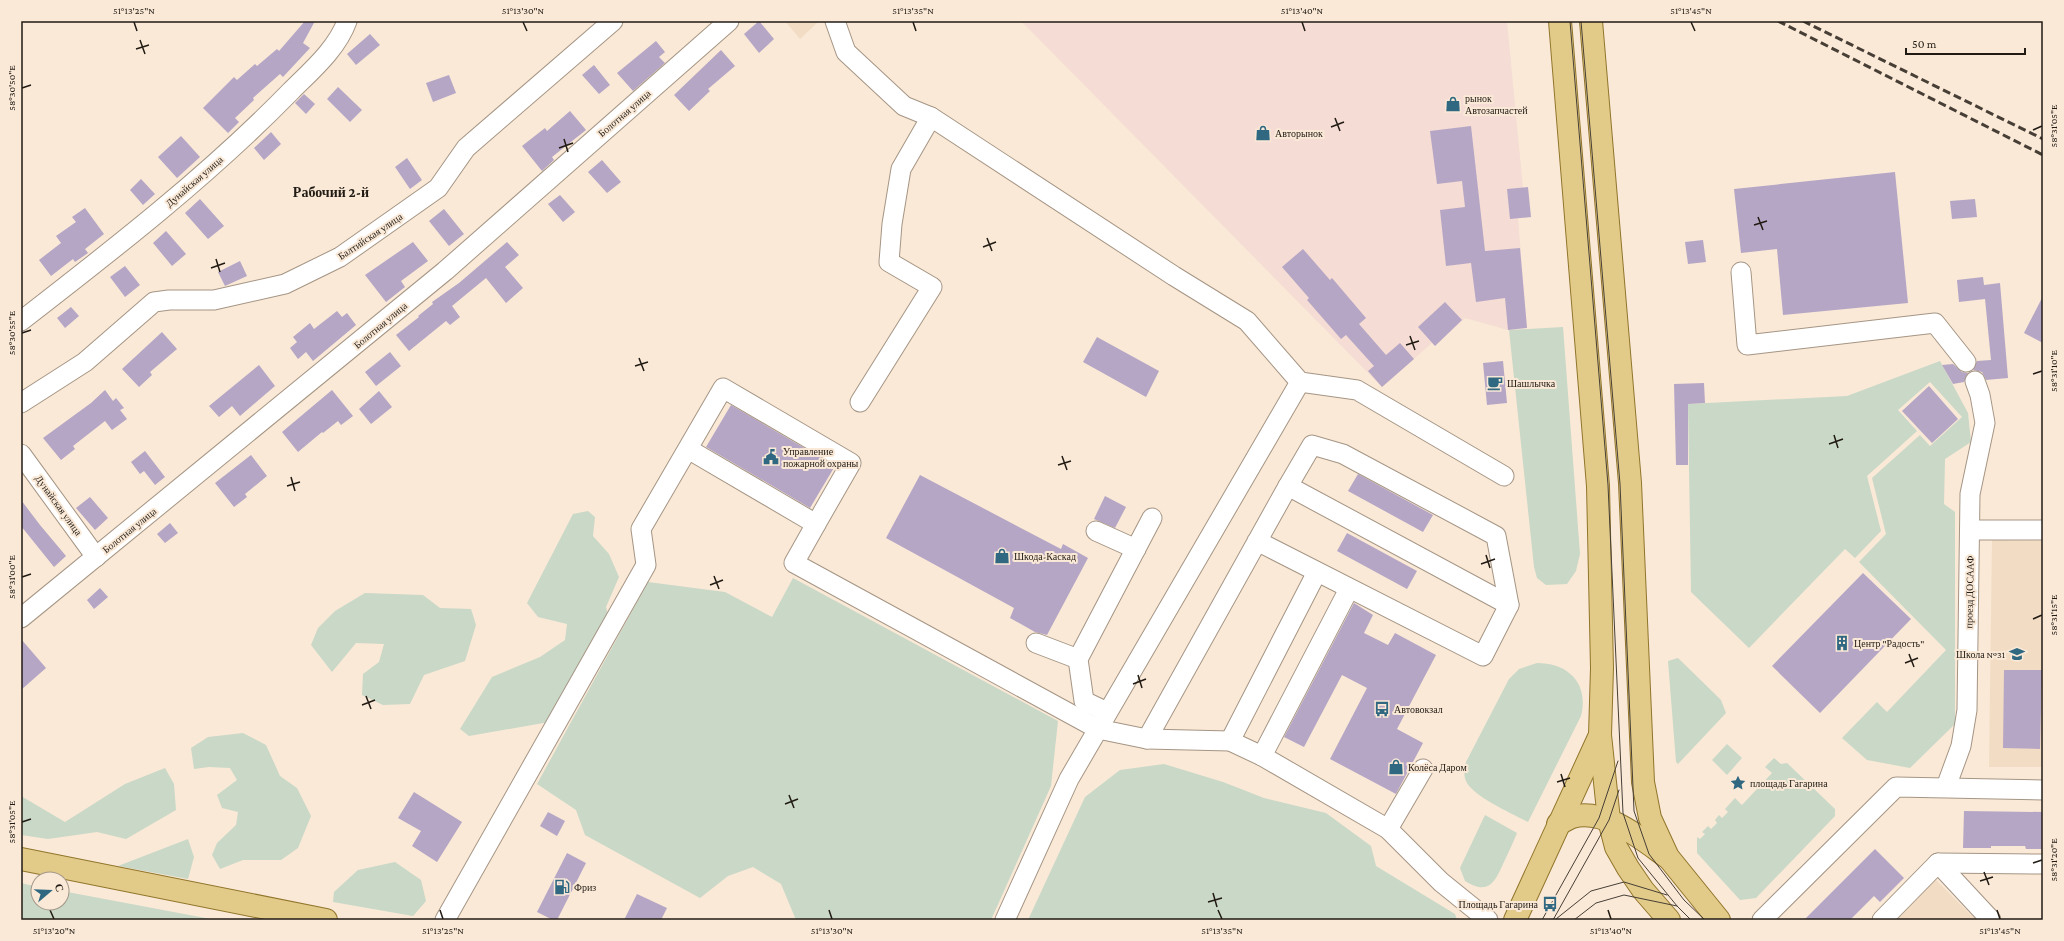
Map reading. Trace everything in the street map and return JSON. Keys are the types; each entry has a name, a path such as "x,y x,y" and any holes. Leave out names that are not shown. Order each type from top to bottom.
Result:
{"main road":[{"path":"1560,21 1598,486 1602,675 1600,735 1609,820 1616,847 1628,868 1643,890 1669,920"},
{"path":"1590,21 1630,483 1643,782 1650,818 1668,857 1720,920"},
{"path":"1515,920 1600,735"},
{"path":"1558,824 1572,817 1586,815 1609,820 1668,857"},
{"path":"21,859 326,920"}],"street":[{"name":"Дунайская улица","path":"21,321 122,243 259,124 318,64 343,32 347,21"},
{"name":"Балтийская улица","path":"21,403 85,362 154,302 169,300 214,300 285,284 340,257 438,188 466,148 613,21"},
{"name":"Болотная улица","path":"21,618 445,271 729,21"},
{"path":"835,21 846,52 904,106 931,117 1174,276 1247,321 1300,382 1357,390 1504,476"},
{"path":"860,402 932,287 889,262 892,224 901,169 931,117"},
{"path":"1741,272 1747,346 1935,323 1966,362"},
{"path":"1005,920 1069,779 1300,382"},
{"path":"445,920 646,565 641,529 723,388 851,462 794,563 1098,729 1147,739 1230,741 1262,756 1388,829 1441,882 1488,920"},
{"name":"проезд ДОСААФ","path":"1946,787 1961,746 1967,710 1970,494 1985,423 1978,388"},
{"path":"1147,739 1257,541 1312,445 1343,454 1496,536 1509,605 1483,656 1257,541"},
{"path":"688,449 816,524"},
{"name":"Дунайская улица","path":"21,454 96,557"},
{"path":"1288,486 1509,605"},
{"path":"1107,712 1084,700 1078,658 1152,518"},
{"path":"1970,530 2043,530"},
{"path":"1096,531 1136,549"},
{"path":"1230,741 1317,572"},
{"path":"1262,756 1349,589"},
{"path":"1036,643 1078,658"},
{"path":"1388,829 1423,769"},
{"path":"1762,920 1896,787 2043,790"},
{"path":"1938,864 1991,920"},
{"path":"1882,920 1938,864 2043,864"}],"shaded area":[{"path":"785,21 819,21 800,39"},
{"name":"Авторынок","path":"1021,21 1507,21 1523,188 1518,218 1527,328 1508,330 1465,318 1435,346 1432,343 1382,387"},
{"name":"Школа №31","path":"1992,540 2043,541 2043,767 1989,767"},
{"path":"1936,880 1976,920 1896,920"}],"green space":[{"path":"1563,327 1580,554 1576,571 1567,584 1546,585 1537,578 1534,567 1509,330"},
{"path":"1940,361 1968,413 1971,442 1945,459 1944,504 1955,512 1955,724 1910,768 1867,760 1842,738 1877,702 1887,712 1946,650 1859,562 1886,534 1872,478 1920,435 1930,446 1962,417 1930,382 1898,410 1917,431 1867,476 1881,531 1855,558 1845,549 1749,648 1691,592 1688,404 1847,396"},
{"path":"588,511 595,517 593,536 609,554 619,577 606,607 609,618 549,722 469,736 460,729 492,677 540,657 565,640 567,624 538,617 527,603 573,514"},
{"path":"793,578 1058,721 1051,786 991,920 796,920 781,884 753,867 728,876 700,898 585,835 576,810 537,784 648,582 725,592 772,617"},
{"path":"365,593 423,595 440,608 471,609 476,625 465,661 424,675 410,704 383,705 362,695 363,674 379,662 384,644 356,643 332,672 311,645 318,628 335,611"},
{"path":"1678,658 1721,700 1726,713 1678,764 1676,762 1668,661"},
{"path":"1537,663 1548,664 1567,671 1579,685 1583,705 1581,716 1528,822 1476,793 1466,781 1464,772 1466,762 1509,679 1519,669"},
{"path":"243,733 266,745 280,776 297,788 311,816 298,848 281,860 243,860 220,869 212,855 217,843 236,825 238,812 222,808 217,795 237,780 230,768 209,767 194,769 191,748 208,737"},
{"path":"1727,744 1742,758 1727,775 1712,760"},
{"path":"1774,758 1781,764 1787,763 1835,809 1835,816 1756,898 1740,900 1697,853 1697,837 1700,839 1705,834 1702,832 1708,826 1711,829 1717,823 1715,820 1719,815 1722,818 1728,812 1725,809 1735,798 1742,805 1772,773 1765,767"},
{"path":"1164,764 1223,782 1264,798 1326,813 1371,846 1376,866 1455,914 1457,920 1028,920 1085,797 1120,770"},
{"path":"165,768 174,784 176,810 126,839 97,832 48,839 21,835 21,796 65,822 125,784"},
{"path":"1485,815 1517,833 1500,871 1493,882 1485,887 1479,887 1465,881 1460,868"},
{"path":"188,839 194,857 188,879 118,866"},
{"path":"395,862 421,880 426,901 413,916 333,902 334,892 358,870"},
{"path":"21,883 30,885 30,911 70,911 70,893 216,920 21,920"}],"building":[{"path":"305,21 315,21 303,43 310,48 283,77 280,74 253,98 254,100 235,118 239,122 228,133 203,108 234,77 237,80 255,64 257,66 277,49 279,51"},
{"path":"759,21 774,39 759,53 744,34"},
{"path":"370,34 380,45 356,65 347,54"},
{"path":"656,41 665,52 659,57 665,63 633,91 617,73"},
{"path":"721,50 735,66 708,89 710,91 689,111 674,95"},
{"path":"594,65 610,85 599,94 582,75"},
{"path":"449,75 456,93 433,102 426,83"},
{"path":"338,87 362,110 350,122 327,99"},
{"path":"304,94 315,104 306,114 295,103"},
{"path":"570,111 586,130 552,157 554,160 542,171 522,146 545,128 547,131"},
{"path":"1471,126 1485,251 1520,248 1527,328 1508,330 1505,298 1476,302 1471,263 1446,266 1440,210 1465,207 1462,181 1437,184 1430,131"},
{"path":"271,132 281,144 264,160 254,148"},
{"path":"181,136 200,157 177,178 158,157"},
{"path":"407,158 422,180 410,189 395,167"},
{"path":"602,160 621,182 607,193 588,172"},
{"path":"1895,172 1908,303 1783,315 1777,249 1741,253 1734,189"},
{"path":"141,179 155,194 143,205 130,190"},
{"path":"1528,187 1531,217 1510,219 1507,189"},
{"path":"560,195 575,212 563,222 548,204"},
{"path":"200,199 224,226 208,239 185,213"},
{"path":"1975,199 1977,217 1952,219 1950,201"},
{"path":"85,208 104,234 85,249 88,253 75,262 73,259 51,276 39,260 61,243 56,236 76,222 72,217"},
{"path":"444,209 464,234 449,246 429,221"},
{"path":"166,231 186,254 172,266 153,243"},
{"path":"1703,240 1706,262 1688,264 1685,242"},
{"path":"413,242 428,261 401,281 405,287 386,302 365,275"},
{"path":"507,242 519,255 505,267 523,288 506,303 486,278 452,306 460,317 450,325 446,321 409,351 396,335 419,317 418,316 433,304 432,302 459,283"},
{"path":"1303,249 1330,280 1332,278 1366,318 1359,324 1386,355 1400,343 1414,359 1382,387 1368,371 1374,366 1346,335 1341,339 1307,300 1309,298 1282,267"},
{"path":"240,261 247,276 225,286 218,272"},
{"path":"125,266 140,285 125,297 110,277"},
{"path":"1983,277 1984,285 2000,283 2008,378 1986,380 1982,372 1973,370 1977,361 1991,360 1985,299 1959,302 1957,280"},
{"path":"2043,296 2043,343 2024,333"},
{"path":"1445,302 1462,320 1435,346 1418,327"},
{"path":"71,307 79,316 65,328 57,318"},
{"path":"337,311 342,317 347,313 356,325 313,361 306,352 298,359 290,348 297,342 293,337 310,323 314,329"},
{"path":"162,332 177,349 150,372 152,375 139,387 122,369"},
{"path":"1097,337 1159,371 1146,397 1083,362"},
{"path":"390,352 401,366 376,386 365,372"},
{"name":"Шашлычка","path":"1503,361 1507,403 1487,405 1483,363"},
{"path":"1953,364 1962,372 1968,373 1964,382 1953,384 1942,365"},
{"path":"259,365 275,386 240,416 232,406 219,417 209,406"},
{"path":"1704,383 1705,403 1688,404 1688,465 1676,465 1674,384"},
{"path":"1929,386 1958,419 1932,443 1902,411"},
{"path":"105,390 113,401 116,398 124,408 120,410 127,419 112,430 105,421 73,446 75,449 61,460 43,438 91,403"},
{"path":"332,390 353,416 341,425 338,421 298,452 282,432"},
{"path":"379,391 392,407 371,424 359,409"},
{"name":"Управление пожарной охраны","path":"731,405 835,466 810,508 706,447"},
{"path":"145,451 165,477 155,485 144,471 140,474 131,462"},
{"path":"251,455 267,476 245,494 247,497 234,507 215,483"},
{"path":"1358,474 1433,515 1423,532 1348,491"},
{"name":"Шкода-Каскад","path":"920,475 1061,549 1063,544 1088,558 1047,635 1035,632 1010,618 1014,608 886,538"},
{"path":"1105,496 1126,507 1115,528 1094,519"},
{"path":"90,497 108,518 95,530 76,508"},
{"path":"21,500 66,556 54,567 21,526"},
{"path":"170,523 178,533 165,543 157,534"},
{"path":"1347,533 1417,571 1407,589 1337,551"},
{"name":"Центр \"Радость\"","path":"1863,573 1911,619 1820,713 1772,666"},
{"path":"100,588 108,597 94,609 87,600"},
{"name":"Автовокзал","path":"1354,603 1373,615 1364,633 1388,645 1395,633 1436,655 1397,729 1423,743 1396,794 1330,759 1367,688 1342,675 1304,747 1284,737"},
{"path":"21,639 46,668 21,690"},
{"path":"2004,670 2042,670 2040,749 2003,748"},
{"path":"414,792 462,822 437,862 412,846 421,831 398,818"},
{"path":"1964,811 2043,812 2043,849 2026,849 2025,846 1963,848"},
{"path":"548,812 565,821 557,836 540,826"},
{"path":"1875,849 1904,878 1880,902 1874,896 1850,920 1804,920"},
{"name":"Фриз","path":"567,853 586,863 557,920 553,920 537,912"},
{"path":"637,894 667,908 661,920 624,920"}],"tram line":[{"path":"1570,21 1608,485 1623,813 1638,858 1677,906 1691,920"},
{"path":"1581,21 1620,484 1634,811 1649,854 1684,900 1705,920"},
{"path":"1542,920 1599,818 1618,761"},
{"path":"1553,920 1609,820 1619,790"},
{"path":"1556,919 1591,891 1624,882 1667,895"},
{"path":"1574,920 1596,903 1624,895 1677,906"}],"railway":[{"path":"1778,21 2043,155"},
{"path":"1803,21 2043,139"}],"place":[{"name":"рынок Автозапчастей","path":"1453,104"},
{"name":"Авторынок","path":"1263,133"},
{"name":"Шашлычка","path":"1495,383"},
{"name":"Управление пожарной охраны","path":"771,457"},
{"name":"Шкода-Каскад","path":"1002,556"},
{"name":"Центр \"Радость\"","path":"1842,643"},
{"name":"Школа №31","path":"2017,654"},
{"name":"Автовокзал","path":"1382,709"},
{"name":"Колёса Даром","path":"1396,767"},
{"name":"площадь Гагарина","path":"1738,783"},
{"name":"Фриз","path":"562,887"},
{"name":"Площадь Гагарина","path":"1550,904"}],"district":[{"name":"Рабочий 2‑й","path":"331,192"}]}
